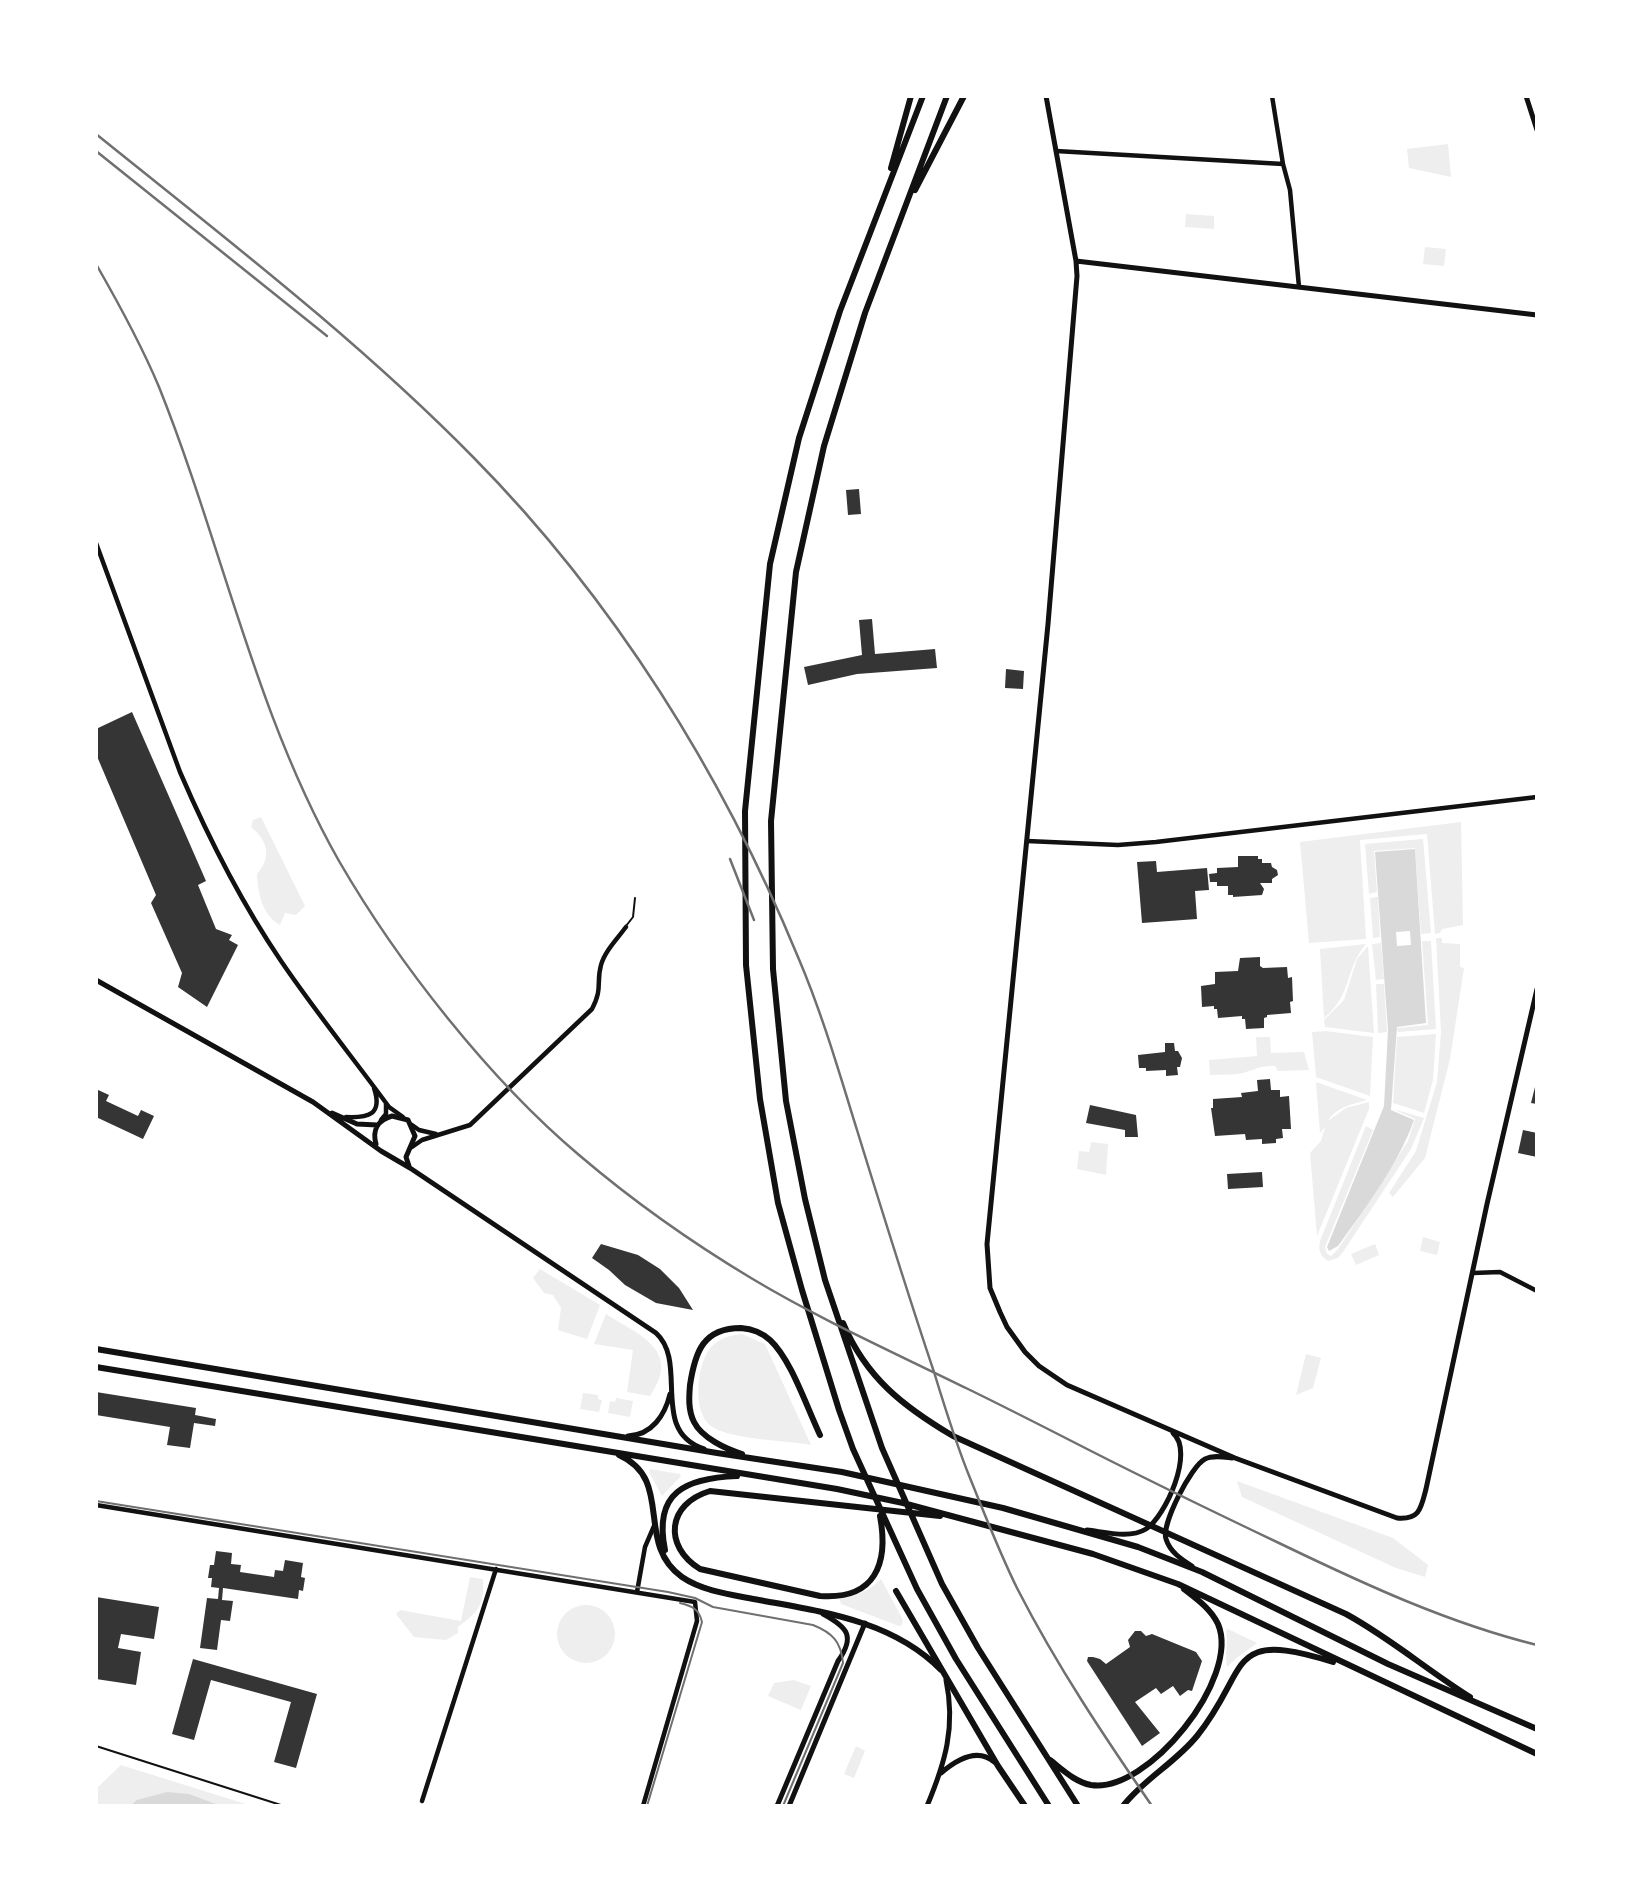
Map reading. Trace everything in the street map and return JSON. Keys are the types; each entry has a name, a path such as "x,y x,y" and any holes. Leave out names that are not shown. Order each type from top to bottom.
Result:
{"main road":[{"path":"880,206 911,96"},
{"path":"923,96 840,311 799,438 773,551 745,811 746,965 760,1099 778,1203 827,1376 853,1449 917,1589 956,1659 1049,1806"},
{"path":"947,96 865,313 824,446 796,572 771,821 773,969 786,1101 805,1199 825,1280 882,1448 914,1527 942,1584 978,1648 1077,1806"},
{"path":"902,216 964,96"},
{"path":"825,1280 848,1333 869,1368 890,1393 916,1414 953,1436 1346,1614 1379,1632 1438,1677 1490,1709"},
{"path":"764,1460 736,1452 715,1442 698,1429 693,1421 689,1393 696,1353 702,1344 720,1331 747,1328 760,1332 772,1342 784,1358 820,1435"},
{"path":"96,1349 842,1472 1003,1508 1138,1547 1202,1572 1388,1664 1537,1729"},
{"path":"96,1367 610,1450 877,1497 1013,1532 1093,1554 1178,1584 1535,1754"},
{"path":"610,1450 625,1457 646,1476 651,1488 656,1537 667,1559 682,1576 715,1591 865,1623 900,1637 920,1650 942,1670"},
{"path":"667,1559 663,1541 665,1512 669,1502 684,1486 713,1477 766,1478"},
{"path":"878,1507 884,1547 881,1561 876,1574 868,1583 847,1595 820,1596 700,1569 680,1552 674,1529 681,1509 698,1495 710,1491 960,1518"},
{"path":"1045,1756 1074,1779 1092,1785 1111,1785 1153,1759 1185,1728 1202,1703 1223,1653 1218,1623 1202,1604 1178,1584"},
{"path":"896,1591 1025,1806"},
{"path":"1123,1806 1134,1791 1165,1769 1197,1736 1234,1673 1242,1662 1253,1654 1278,1649 1350,1667"}],"street":[{"path":"1046,96 1076,261 1056,533 987,1244 990,1288 1007,1327 1039,1366 1068,1385 1235,1458 1397,1518 1409,1519 1418,1513 1426,1489 1537,989"},
{"path":"1272,96 1290,190 1299,287"},
{"path":"1527,96 1537,130"},
{"path":"1056,151 1283,164"},
{"path":"1076,261 1537,315"},
{"path":"96,543 180,772 194,806 231,877 281,960 386,1103 419,1130 440,1135"},
{"path":"96,561 104,565"},
{"path":"1027,841 1135,844 1207,838 1537,797"},
{"path":"391,1156 410,1149 422,1140 470,1125 592,1009 599,996 600,967 607,951 626,927"},
{"path":"96,980 326,1111 656,1333 668,1346 673,1412 681,1433 698,1447 717,1453"},
{"path":"345,1117 368,1116 373,1113 377,1102 372,1084"},
{"path":"377,1147 374,1136 386,1114 386,1103"},
{"path":"326,1111 357,1124 379,1123 392,1115 403,1117"},
{"path":"410,1168 406,1157 415,1136 412,1125"},
{"path":"1473,1273 1500,1272 1537,1292"},
{"path":"623,1436 634,1436 651,1428 665,1410 670,1391"},
{"path":"1084,1530 1136,1533 1152,1524 1180,1472 1182,1461 1178,1438 1168,1429"},
{"path":"1202,1572 1175,1553 1165,1537 1164,1529 1196,1466 1213,1457 1235,1458"},
{"path":"96,1505 695,1602 697,1621 643,1806"},
{"path":"637,1592 645,1547 654,1526"},
{"path":"422,1801 496,1569"},
{"path":"777,1806 847,1646 848,1639 844,1628 814,1610"},
{"path":"789,1806 865,1623"},
{"path":"927,1806 941,1773 948,1742 951,1711 946,1677"},
{"path":"941,1773 952,1764 974,1756 990,1758 999,1766"}],"lane":[{"path":"626,927 633,917 635,898"},
{"path":"96,1746 284,1806"}],"shaded area":[{"path":"1448,144 1451,177 1409,168 1407,149"},
{"path":"1186,214 1214,216 1214,229 1185,227"},
{"path":"1425,247 1446,249 1444,266 1423,264"},
{"path":"261,817 305,906 296,915 285,913 280,925 265,909 258,889 257,874 265,861 266,849 257,832 251,827 253,820"},
{"path":"1461,822 1463,925 1442,929 1435,934 1427,834 1360,840 1366,939 1309,943 1300,842"},
{"path":"1423,839 1431,933 1421,934 1415,848 1374,851 1377,892 1369,894 1365,844"},
{"path":"1415,849 1426,1023 1397,1027 1391,1110 1414,1120 1407,1137 1370,1201 1338,1246 1329,1251 1327,1247 1384,1106 1388,1030 1375,852","holes":["1410,931 1411,945 1397,946 1396,932"]},
{"path":"1378,897 1380,937 1373,938 1370,898"},
{"path":"1436,938 1442,938 1442,943 1460,944 1460,967 1464,968 1450,1059 1425,1158 1393,1197 1389,1193 1416,1151 1437,1082 1441,1032"},
{"path":"1422,941 1431,941 1436,1029 1398,1032 1397,1028 1428,1025"},
{"path":"1381,943 1384,979 1376,980 1372,944"},
{"path":"1366,944 1354,963 1340,1000 1324,1018 1320,949"},
{"path":"1368,946 1374,1033 1325,1027 1324,1020 1344,1000 1357,959"},
{"path":"1376,984 1384,984 1387,1032 1378,1033"},
{"path":"1326,1031 1373,1037 1370,1096 1316,1077 1312,1032"},
{"path":"1436,1034 1433,1080 1424,1113 1393,1103 1397,1037"},
{"path":"1256,1037 1270,1037 1271,1053 1304,1052 1309,1070 1278,1071 1275,1066 1270,1066 1237,1074 1210,1075 1209,1060 1257,1056"},
{"path":"1316,1082 1367,1100 1340,1109 1328,1121 1346,1108 1369,1102 1369,1109 1317,1236 1310,1153 1321,1141 1325,1127 1320,1133"},
{"path":"1393,1109 1424,1118 1411,1149 1343,1252 1338,1258 1328,1261 1320,1252 1320,1241 1366,1126 1373,1130 1325,1247 1327,1254 1331,1256 1408,1141 1415,1119"},
{"path":"1091,1142 1108,1144 1106,1175 1077,1169 1079,1151 1089,1152"},
{"path":"1423,1237 1440,1242 1437,1255 1420,1251"},
{"path":"1375,1244 1379,1255 1356,1265 1351,1254"},
{"path":"540,1269 600,1305 587,1339 558,1330 561,1308 553,1295 544,1293 533,1278"},
{"path":"606,1314 643,1337 659,1355 659,1380 650,1396 627,1392 633,1350 594,1344"},
{"path":"742,1334 765,1344 811,1445 731,1434 711,1426 705,1419 698,1386 707,1353 722,1339"},
{"path":"1306,1354 1321,1358 1313,1388 1296,1395"},
{"path":"583,1393 598,1395 598,1399 602,1400 599,1412 580,1409"},
{"path":"616,1398 633,1401 630,1417 608,1413 610,1401 615,1402"},
{"path":"650,1469 681,1476 662,1496 649,1472"},
{"path":"1237,1481 1393,1538 1428,1565 1425,1577 1396,1568 1242,1497"},
{"path":"470,1577 483,1579 481,1602 471,1617 458,1627 458,1633 446,1640 414,1637 396,1614 400,1610 461,1621"},
{"path":"881,1579 903,1620 902,1625 841,1604 839,1597 862,1593"},
{"path":"586,1605 602,1610 610,1618 615,1634 610,1650 602,1658 586,1663 570,1658 562,1650 557,1634 562,1618 570,1610"},
{"path":"1226,1630 1257,1643 1227,1667"},
{"path":"794,1680 811,1686 801,1710 768,1696 774,1683"},
{"path":"856,1746 865,1751 854,1778 844,1774"},
{"path":"121,1765 252,1806 96,1806 96,1789"},
{"path":"167,1792 189,1794 221,1806 130,1806 137,1800"}],"building":[{"path":"859,489 861,514 848,515 846,490"},
{"path":"872,619 875,654 935,649 937,668 857,674 808,685 804,667 862,655 859,620"},
{"path":"1006,669 1024,671 1023,689 1005,688"},
{"path":"132,712 206,881 198,885 216,929 232,935 229,940 238,945 207,1007 178,987 182,973 151,903 156,895 96,754 96,729"},
{"path":"1238,856 1258,856 1262,863 1271,863 1277,870 1278,875 1272,879 1272,883 1260,883 1264,889 1262,895 1233,897 1228,895 1228,886 1217,886 1217,882 1210,882 1209,874 1217,873 1217,868 1238,867"},
{"path":"1156,861 1157,872 1207,868 1209,890 1195,891 1197,919 1142,923 1137,862"},
{"path":"1260,957 1260,966 1263,968 1287,967 1288,978 1292,977 1291,1013 1267,1015 1264,1018 1264,1028 1246,1029 1242,1016 1218,1018 1214,1006 1202,1007 1201,986 1215,984 1215,972 1238,971 1240,958"},
{"path":"1165,1043 1174,1043 1175,1051 1178,1051 1182,1058 1180,1067 1177,1067 1178,1075 1166,1076 1166,1070 1146,1071 1146,1068 1139,1068 1138,1055 1165,1052"},
{"path":"1270,1079 1271,1090 1280,1090 1280,1097 1289,1096 1291,1129 1282,1129 1283,1138 1276,1139 1276,1143 1262,1144 1262,1139 1246,1140 1245,1134 1215,1136 1211,1108 1213,1099 1242,1097 1241,1093 1258,1091 1257,1080"},
{"path":"1537,1083 1537,1104 1531,1103"},
{"path":"96,1089 109,1095 106,1101 138,1116 141,1110 154,1116 143,1139 96,1117"},
{"path":"1090,1105 1136,1115 1138,1137 1125,1137 1125,1130 1086,1123"},
{"path":"1523,1130 1537,1133 1537,1157 1518,1153"},
{"path":"1262,1172 1263,1187 1228,1189 1227,1174"},
{"path":"601,1244 638,1255 660,1269 679,1288 693,1310 656,1303 625,1285 592,1258"},
{"path":"96,1392 196,1408 195,1415 216,1419 215,1426 194,1423 190,1448 167,1445 170,1427 96,1415"},
{"path":"216,1551 232,1553 231,1564 241,1565 240,1572 274,1577 275,1570 283,1571 285,1560 303,1563 301,1577 305,1578 303,1591 299,1590 298,1599 223,1588 222,1600 233,1601 230,1621 221,1620 217,1650 200,1648 207,1598 218,1599 219,1588 211,1587 212,1578 208,1578"},
{"path":"96,1597 159,1607 154,1639 121,1634 118,1648 141,1652 136,1685 96,1679"},
{"path":"1135,1631 1141,1631 1146,1636 1152,1634 1196,1652 1202,1661 1192,1691 1188,1690 1180,1696 1173,1686 1161,1694 1156,1688 1135,1702 1160,1733 1142,1746 1087,1661 1088,1657 1093,1657 1106,1664 1130,1647 1128,1640"},
{"path":"193,1659 317,1694 296,1768 274,1762 291,1702 211,1680 194,1740 172,1734"}],"tram line":[{"path":"96,1501 668,1592 695,1598 713,1607 820,1628 838,1644 843,1663 783,1806"},
{"path":"647,1806 702,1622 694,1609 680,1603"}],"railway":[{"path":"96,134 337,331 474,458 573,570 660,692 735,821 807,978 955,1439 1005,1563 1065,1673 1152,1806"},
{"path":"96,151 327,336"},
{"path":"96,264 145,355 159,387 284,747 339,861 389,939 447,1018 545,1125 620,1189 684,1235 804,1308 1162,1487 1344,1574 1471,1626 1537,1645"},
{"path":"730,859 754,920"}]}
